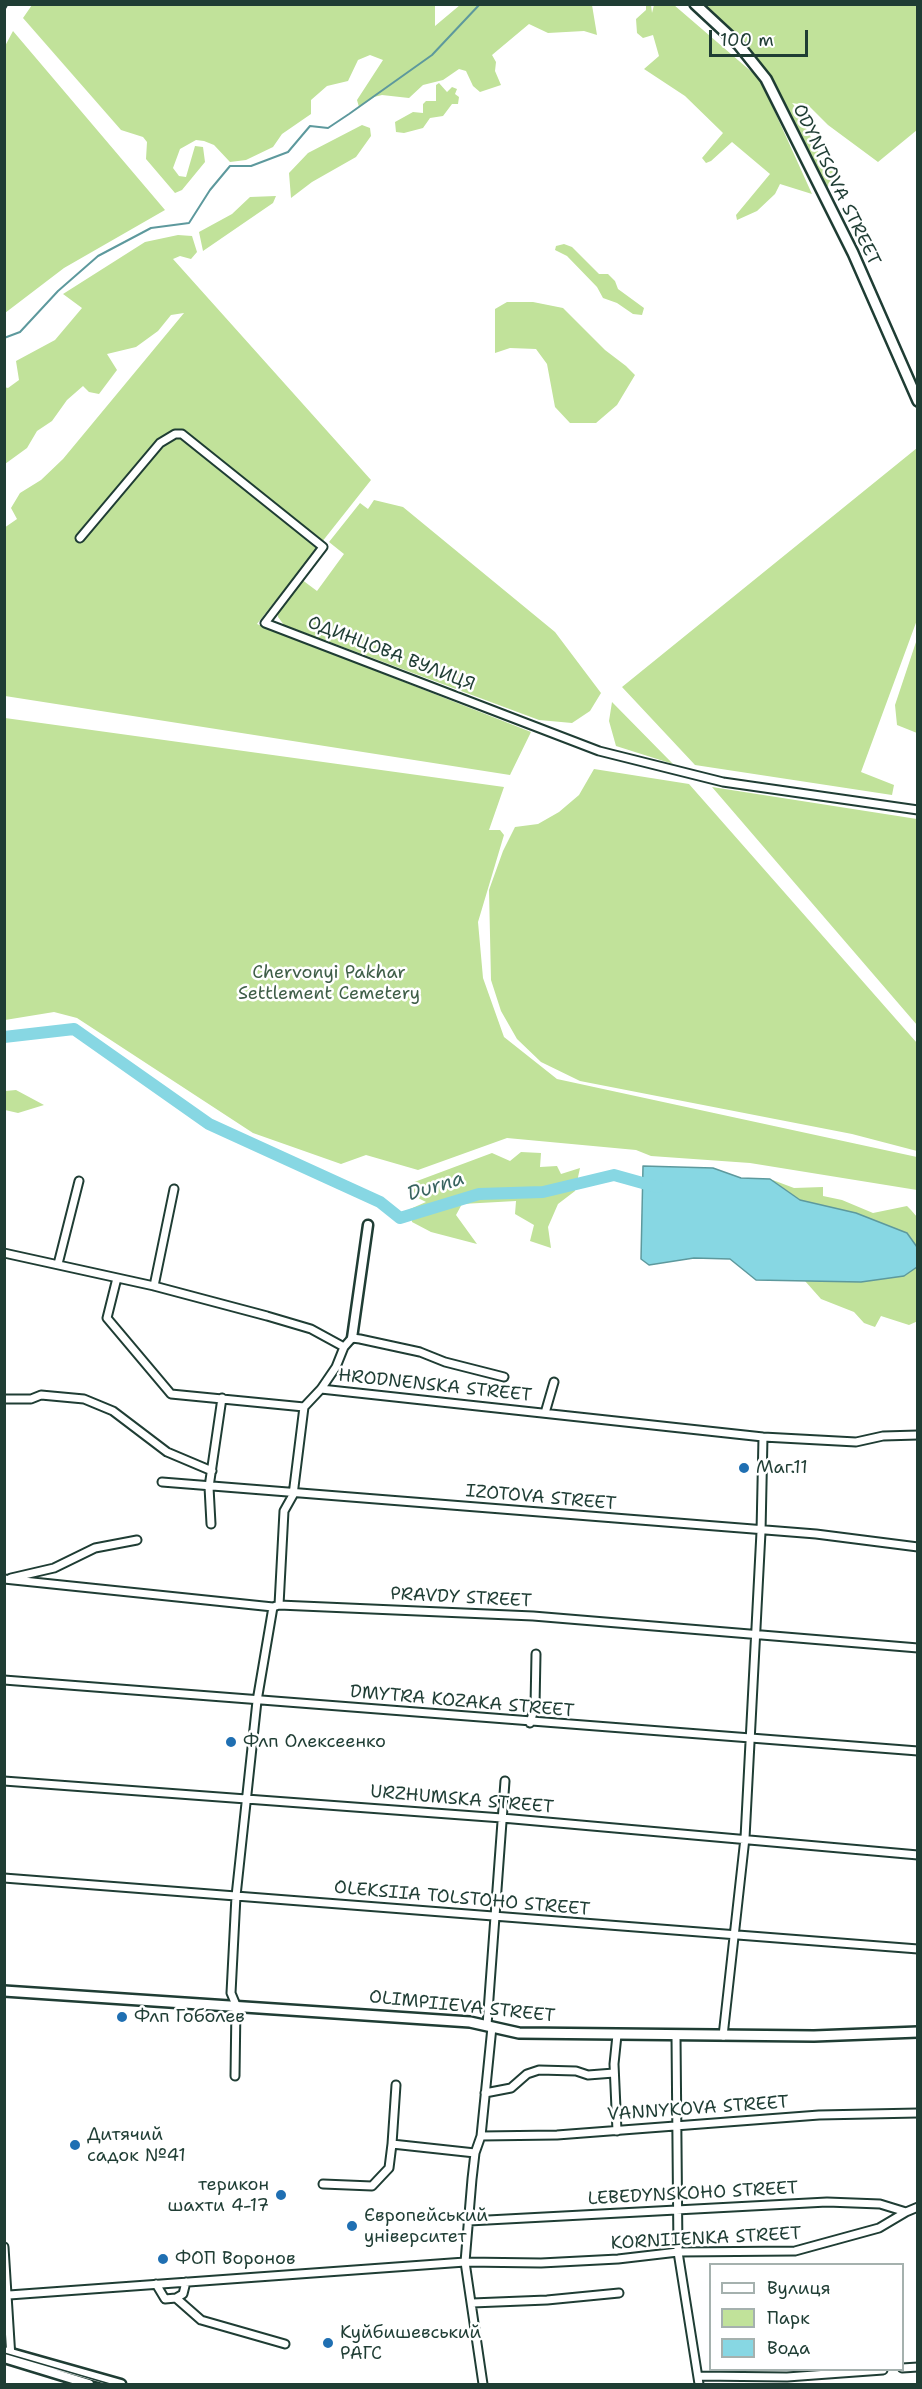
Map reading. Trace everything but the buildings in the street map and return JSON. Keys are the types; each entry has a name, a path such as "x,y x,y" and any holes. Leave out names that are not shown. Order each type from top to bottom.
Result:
{"main road":[{"name":"ODYNTSOVA STREET","path":"694,4 738,44 766,79 853,253 918,401"},
{"name":"OLIMPIIEVA STREET","path":"4,1991 236,2005 490,2026 519,2033 723,2036 918,2032"}],"street":[{"name":"ОДИНЦОВА ВУЛИЦЯ","path":"80,538 160,443 175,434 182,435 323,547 265,622 599,751 723,782 918,810"},
{"path":"58,1264 79,1181"},
{"path":"154,1286 174,1189"},
{"path":"235,2076 236,2005 231,1993 236,1896 257,1701 276,1606 284,1511 293,1495 304,1407 321,1389 336,1367 344,1347 352,1338 368,1225"},
{"path":"4,1253 154,1286 311,1329 344,1347"},
{"path":"117,1278 107,1318 171,1394 304,1407"},
{"path":"352,1338 420,1352 445,1362 504,1377"},
{"path":"545,1413 554,1382"},
{"name":"HRODNENSKA STREET","path":"321,1389 763,1437 856,1442 883,1436 918,1435"},
{"path":"4,1399 31,1399 41,1395 84,1399 114,1411 167,1452 213,1471"},
{"path":"211,1524 209,1487 222,1398"},
{"path":"723,2036 745,1838 761,1532 763,1437"},
{"name":"IZOTOVA STREET","path":"162,1482 293,1495 761,1532 816,1534 918,1546"},
{"path":"4,1579 54,1568 95,1548 137,1540"},
{"name":"PRAVDY STREET","path":"4,1579 276,1606 533,1616 918,1648"},
{"path":"530,1723 535,1706 537,1654"},
{"name":"DMYTRA KOZAKA STREET","path":"4,1680 530,1723 918,1751"},
{"path":"483,2385 465,2262 475,2153 481,2136 485,2093 505,1780"},
{"name":"URZHUMSKA STREET","path":"4,1781 245,1797 745,1838 918,1855"},
{"name":"OLEKSIIA TOLSTOHO STREET","path":"4,1878 734,1937 918,1949"},
{"path":"617,2035 614,2073 617,2131"},
{"path":"676,2036 678,2252 698,2380 869,2371"},
{"path":"485,2093 511,2088 527,2074 539,2070 576,2071 588,2075 614,2073"},
{"path":"323,2184 372,2186 389,2168 396,2085"},
{"name":"VANNYKOVA STREET","path":"481,2136 617,2131 819,2115 918,2113"},
{"path":"392,2144 475,2153"},
{"name":"LEBEDYNSKOHO STREET","path":"469,2221 827,2202 880,2204 906,2212"},
{"path":"906,2212 918,2207"},
{"name":"KORNIIENKA STREET","path":"465,2262 542,2263 618,2259 678,2252 795,2251 879,2228 906,2212"},
{"path":"4,2247 9,2295 8,2356"},
{"path":"9,2295 465,2262"},
{"path":"156,2284 165,2299 176,2298 183,2294 186,2282"},
{"path":"472,2302 547,2300 619,2293"},
{"path":"176,2298 201,2320 285,2344"},
{"path":"8,2356 89,2385"},
{"path":"8,2356 121,2385"}],"green space":[{"path":"32,5 435,5 435,26 460,5 592,5 597,35 584,31 548,33 529,24 492,55 496,62 495,71 501,85 480,92 473,86 466,71 459,69 443,80 423,85 409,98 382,95 374,97 359,107 357,100 383,60 370,55 358,60 348,81 327,86 311,100 311,114 282,134 273,147 246,160 230,162 214,145 204,141 196,140 180,149 173,168 179,176 186,177 195,146 203,147 205,162 182,190 175,193 146,159 147,142 143,137 121,130 23,18"},
{"path":"646,5 651,5 652,13 654,5 674,5 760,79 812,194 780,184 775,194 757,211 737,220 736,215 770,174 732,142 711,161 706,163 702,158 723,133 685,96 644,69 659,56 653,35 643,38 637,33 636,19 646,10"},
{"path":"699,5 917,5 917,130 878,162 828,125 809,106 792,103 804,116 805,126 825,164 836,173 835,184 826,187 817,177 769,73"},
{"path":"13,31 165,210 64,268 5,313 4,48"},
{"path":"439,83 447,92 452,87 457,89 455,94 459,97 458,104 452,104 443,116 430,118 423,128 404,133 396,132 395,122 413,112 423,113 423,104 426,101 436,101 436,85"},
{"path":"362,125 370,128 371,136 356,157 312,182 291,198 289,173 308,153"},
{"path":"276,196 273,203 203,251 199,232 232,214 250,197"},
{"path":"178,235 192,236 197,252 191,259 180,256 173,259 371,480 257,624 531,732 510,775 5,696 4,528 17,519 11,508 20,493 41,480 63,459 184,313 171,315 158,331 136,347 107,354 117,370 99,394 89,392 83,386 67,400 52,421 37,431 27,448 5,464 4,387 8,388 19,380 16,361 55,340 82,308 63,294 145,242"},
{"path":"564,244 572,247 599,274 608,274 615,281 618,289 644,308 642,315 633,314 617,303 603,298 597,287 567,256 555,250 556,246"},
{"path":"507,302 533,302 563,308 605,350 626,366 635,375 617,405 596,423 570,423 555,407 547,364 536,349 510,348 495,353 495,309"},
{"path":"917,448 917,620 861,772 894,785 892,795 695,765 622,687"},
{"path":"374,500 403,507 555,632 601,693 590,711 572,723 539,720 284,625 278,617 278,608 301,579 317,591 344,554 329,542 360,503 368,509"},
{"path":"917,639 918,733 897,725 895,705"},
{"path":"612,702 673,764 616,746 609,721"},
{"name":"Chervonyi Pakhar Settlement Cemetery","path":"5,718 504,787 489,830 500,830 504,835 478,922 483,978 504,1037 557,1079 917,1157 917,1190 750,1163 651,1156 636,1150 507,1138 418,1170 366,1155 341,1164 253,1133 77,1018 54,1012 5,1020"},
{"path":"594,769 689,784 917,1043 917,1151 852,1134 580,1081 541,1062 517,1039 501,1011 491,980 489,890 503,851 515,827 538,824 559,812 579,795"},
{"path":"712,787 917,819 917,1025"},
{"path":"16,1090 44,1105 18,1113 5,1110 5,1091"},
{"path":"521,1152 541,1153 540,1167 557,1166 561,1174 580,1168 575,1191 558,1204 548,1227 551,1248 530,1241 534,1225 515,1214 516,1201 462,1204 456,1215 477,1244 431,1232 412,1222 410,1209 426,1202 410,1194 409,1184 492,1153 510,1161"},
{"path":"770,1179 794,1188 823,1187 823,1196 842,1200 873,1213 907,1206 917,1217 918,1321 909,1325 881,1316 875,1327 864,1323 854,1312 821,1299 805,1281 756,1280 800,1200"}],"water":[{"path":"643,1166 713,1168 741,1178 770,1179 800,1200 856,1213 907,1233 917,1247 917,1267 904,1276 861,1282 756,1280 730,1259 694,1258 649,1265 641,1259"}],"waterway":[{"path":"4,338 20,332 58,291 98,256 151,228 189,223 210,190 230,166 251,166 288,152 310,126 328,128 349,114 432,55 480,4"},
{"name":"Durna","path":"4,1037 74,1029 209,1124 380,1202 400,1218 479,1194 543,1192 614,1175 657,1187"}],"tram line":[{"path":"4,11 8,4"},
{"path":"4,2353 110,2384"}],"place":[{"name":"Маг.11","path":"744,1468"},
{"name":"Флп Олексеенко","path":"231,1742"},
{"name":"Флп Гоболев","path":"122,2017"},
{"name":"Дитячий садок №41","path":"75,2145"},
{"name":"терикон шахти 4-17","path":"281,2195"},
{"name":"Європейський університет","path":"352,2226"},
{"name":"ФОП Воронов","path":"163,2259"},
{"name":"Куйбишевський РАГС","path":"328,2343"}]}
